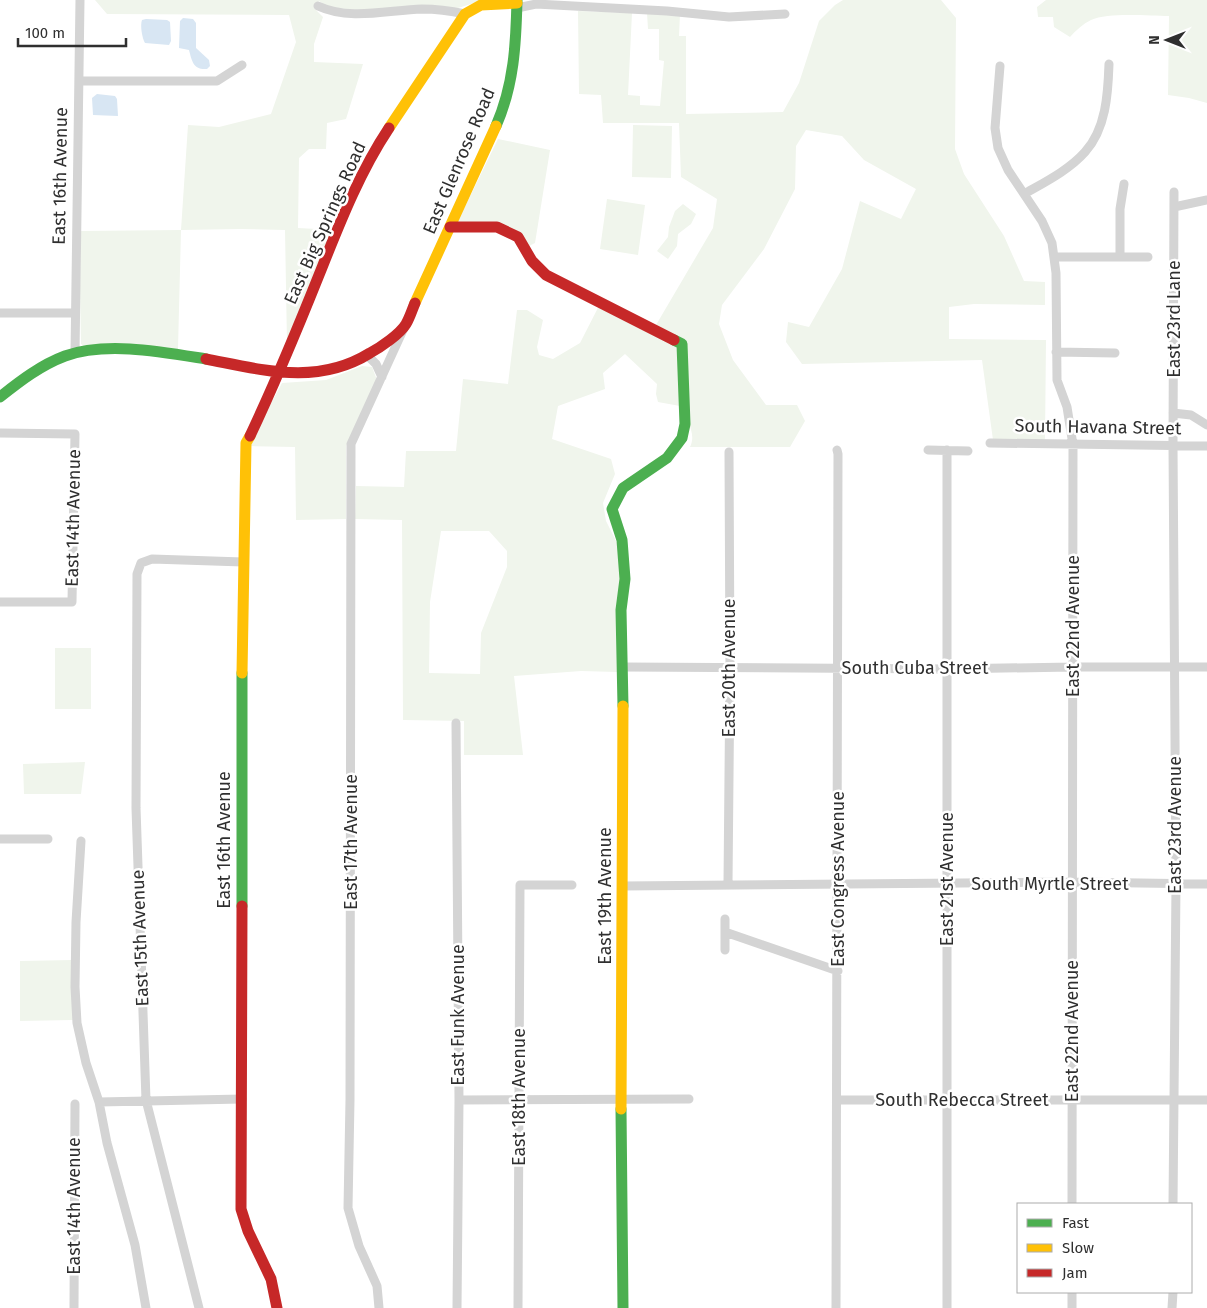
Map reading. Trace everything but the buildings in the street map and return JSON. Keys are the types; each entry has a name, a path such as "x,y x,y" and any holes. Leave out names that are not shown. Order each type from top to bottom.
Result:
{"street":[{"name":"East 16th Avenue","path":"76,352 80,0"},
{"name":"East Glenrose Road","path":"405,326 501,114 511,81 516,46 517,4"},
{"path":"318,6 329,11 346,14 423,9 465,14 481,5 536,4 667,10 729,17 786,14"},
{"name":"East Big Springs Road","path":"280,372 346,209 382,140 465,14"},
{"path":"1024,194 1059,173 1085,152 1097,133 1106,107 1109,64"},
{"path":"79,81 217,81 242,65"},
{"name":"East 22nd Avenue","path":"1000,66 995,128 998,148 1008,170 1042,221 1052,243 1056,273 1057,380 1066,407 1073,445 1072,1203"},
{"path":"1120,257 1120,209 1124,184"},
{"name":"East 23rd Lane","path":"1173,446 1174,192"},
{"path":"1174,207 1207,200"},
{"name":"East 19th Avenue","path":"450,227 497,227 518,237 532,261 546,275 682,344 685,424 682,438 667,458 623,488 612,509 622,540 625,579 621,610 623,667 622,1308"},
{"path":"1054,257 1148,257"},
{"path":"0,313 76,314"},
{"path":"0,397 34,373 76,352 113,349 206,359 241,367 280,372 314,374 350,364 368,356 393,338 405,326"},
{"name":"East 17th Avenue","path":"379,1308 377,1286 359,1246 348,1208 350,1100 351,444 405,326"},
{"path":"1056,352 1115,352"},
{"path":"368,356 376,364 382,377"},
{"name":"East 16th Avenue","path":"277,1308 271,1278 248,1231 241,1209 241,797 246,443 280,372"},
{"path":"1173,413 1190,414 1207,425"},
{"name":"East 14th Avenue","path":"0,433 75,434 72,602 0,602"},
{"name":"South Havana Street","path":"990,443 1207,446"},
{"name":"East 23rd Avenue","path":"1173,446 1176,884 1173,1203"},
{"name":"East Congress Avenue","path":"836,1308 838,971 837,450"},
{"path":"928,450 968,451"},
{"name":"East 21st Avenue","path":"947,450 947,1308"},
{"name":"East 20th Avenue","path":"728,884 729,452"},
{"name":"East 15th Avenue","path":"199,1308 146,1100 136,808 137,574 142,563 152,559 243,562"},
{"name":"South Cuba Street","path":"623,667 947,669 1207,667"},
{"name":"East Funk Avenue","path":"456,723 459,1100 457,1308"},
{"path":"0,839 48,839"},
{"path":"81,841 76,922 75,996 77,1023 86,1063 100,1102 107,1143 135,1245 146,1308"},
{"name":"South Myrtle Street","path":"623,886 1073,882 1207,884"},
{"name":"East 18th Avenue","path":"518,1308 520,885 572,885"},
{"path":"725,919 725,950"},
{"path":"725,932 838,971"},
{"path":"100,1102 242,1099"},
{"path":"459,1100 689,1099"},
{"name":"South Rebecca Street","path":"837,1100 1207,1100"},
{"name":"East 14th Avenue","path":"74,1308 75,1104"},
{"path":"1072,1293 1072,1308"},
{"path":"1172,1293 1172,1308"}],"shaded area":[{"path":"95,0 484,0 458,8 355,10 328,7 319,1 314,8 323,17 314,44 314,62 363,64 346,119 327,123 326,149 309,149 299,158 298,228 335,230 287,344 285,230 181,230 188,125 219,127 271,114 296,42 289,15 107,14"},
{"path":"843,0 941,0 956,18 955,149 964,174 1004,236 1024,281 1045,282 1045,305 974,304 949,307 949,339 1046,340 1045,440 993,440 982,360 802,364 786,342 788,322 809,327 842,269 860,201 901,219 916,189 864,160 842,136 806,130 796,146 795,189 764,249 722,305 719,324 733,360 766,405 797,405 805,421 790,447 690,447 692,442 691,431 680,406 658,402 656,394 657,384 625,354 603,373 605,389 558,406 552,439 611,459 615,474 603,503 606,521 617,543 622,570 616,612 617,672 581,671 514,676 523,755 464,755 464,721 403,720 402,520 355,519 356,486 404,487 406,451 456,451 463,379 508,384 517,310 527,310 543,320 537,347 539,355 553,359 580,343 603,298 656,325 713,228 717,199 681,177 679,123 603,123 601,95 579,94 578,11 632,13 628,95 640,96 640,105 660,106 664,61 659,60 659,29 648,29 647,13 680,14 679,36 686,36 686,114 783,112 799,83 819,21 835,5","holes":["441,531 489,531 507,551 507,567 481,633 480,674 429,673 430,602"]},
{"path":"1046,0 1207,0 1207,103 1168,95 1169,16 1118,15 1098,18 1085,23 1070,37 1054,27 1053,17 1038,17 1037,7"},
{"path":"633,125 672,126 671,178 632,177"},
{"path":"498,139 550,150 535,243 527,247 521,235 457,223"},
{"path":"607,199 645,205 638,255 600,249"},
{"path":"683,204 696,214 691,224 678,234 677,246 668,259 657,251 668,237 669,227 675,211"},
{"path":"181,230 178,349 86,348 81,344 81,231"},
{"path":"362,366 372,367 377,380 346,446 346,519 296,520 295,447 248,446 282,383 326,380"},
{"path":"55,648 91,648 91,709 55,709"},
{"path":"85,762 81,794 24,794 23,764"},
{"path":"73,960 73,1020 20,1021 20,961"}],"water":[{"path":"183,18 193,19 196,23 196,48 209,60 210,66 207,69 196,66 192,61 189,50 179,48 180,21"},
{"path":"142,20 167,20 170,22 171,41 169,45 145,43 141,25"},
{"path":"97,94 115,96 117,99 118,116 93,115 92,98"}],"traffic: fast":[{"path":"496,126 507,95 513,64 517,0"},
{"path":"623,706 621,610 625,579 622,540 612,509 623,488 667,458 682,438 685,424 682,344 674,340"},
{"path":"0,397 39,369 65,356 81,352 98,349 135,349 206,359"},
{"path":"242,673 242,906"},
{"path":"621,1109 623,1308"}],"traffic: slow":[{"path":"389,128 465,14 481,5 517,3"},
{"path":"415,303 496,126"},
{"path":"242,673 246,443 250,436"},
{"path":"621,1109 623,706"}],"traffic: jam":[{"path":"250,436 286,356 350,200 368,163 389,128"},
{"path":"450,227 497,227 518,237 532,261 546,275 674,340"},
{"path":"206,359 290,373 330,369 350,363 390,340 406,324 415,303"},
{"path":"242,906 241,1209 248,1231 271,1279 277,1308"}]}
